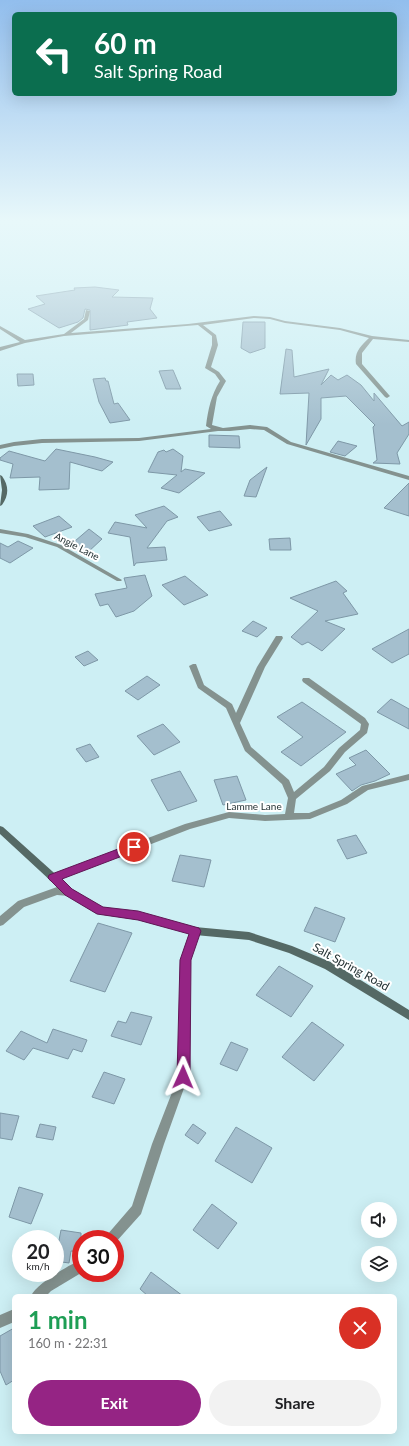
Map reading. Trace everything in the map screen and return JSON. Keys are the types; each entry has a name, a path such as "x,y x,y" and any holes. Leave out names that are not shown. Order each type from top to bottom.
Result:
{"street":[{"path":"64,335 86,320 88,312"},
{"path":"0,349 24,342 64,335 199,324 246,318 270,318 285,322 354,332 372,337 409,341"},
{"path":"199,324 214,335 215,345 208,368 217,373 223,381 218,388 208,426 217,430"},
{"path":"0,328 24,342"},
{"path":"372,337 361,349 357,359 359,364 387,396"},
{"path":"0,447 48,440 130,440 217,430 234,430 252,427 267,428 281,440 289,443 409,478"},
{"path":"0,477 4,481 5,497 0,504"},
{"name":"Angie Lane","path":"0,531 26,535 59,546 119,580"},
{"path":"237,722 244,702 271,648 279,638"},
{"path":"193,666 201,686 228,706 237,722 248,749 286,782 292,798 289,817"},
{"path":"292,798 327,768 342,750 364,731 365,724 362,720 306,680"},
{"name":"Lamme Lane","path":"53,878 188,826 228,815 266,818 310,816 344,802 364,788 409,777"},
{"name":"Salt Spring Road","path":"0,829 69,892 100,911 138,916 196,931 249,936 292,950 329,966 409,1015"},
{"path":"0,922 21,904 56,891 69,892"},
{"path":"119,1230 137,1210 158,1144 183,1077 185,960 196,931"},
{"path":"39,1294 47,1287 72,1272"},
{"path":"0,1322 12,1316"}],"building":[{"path":"72,290 119,290 112,297 153,298 150,309 157,318 127,322 128,325 90,330 90,310 85,309 83,318 78,322 59,328 28,309 45,304 36,296"},
{"path":"243,322 265,322 265,348 250,353 241,348"},
{"path":"286,349 292,350 294,377 329,369 321,385 331,375 338,380 347,375 361,385 374,401 374,393 402,426 409,422 409,434 397,453 400,464 373,463 377,460 373,427 375,425 346,396 321,398 321,419 306,445 309,393 280,394"},
{"path":"173,370 181,389 166,389 159,371"},
{"path":"17,374 33,374 34,385 18,386"},
{"path":"105,378 106,381 108,381 114,404 118,403 130,420 110,423 99,402 93,379"},
{"path":"209,435 239,436 240,448 209,447"},
{"path":"338,441 357,446 345,456 330,452"},
{"path":"56,449 113,462 102,471 70,462 69,489 39,490 40,477 10,478 13,464 0,460 0,458 9,451 45,461"},
{"path":"173,449 183,456 181,472 185,469 205,473 179,493 161,488 177,475 148,472 158,452 164,450 166,452"},
{"path":"267,467 256,497 244,496 250,480"},
{"path":"409,483 409,516 384,508"},
{"path":"164,506 178,517 167,521 147,548 165,547 167,560 136,563 134,566 130,537 108,533 115,522 147,528 135,515"},
{"path":"220,511 232,525 209,531 197,517"},
{"path":"59,516 72,527 45,537 33,526"},
{"path":"89,529 102,539 87,553 68,547"},
{"path":"290,538 291,550 270,550 269,539"},
{"path":"18,541 33,548 10,563 0,558 0,543 8,547"},
{"path":"145,575 152,596 134,611 116,617 108,604 100,606 95,594 127,588 124,578"},
{"path":"185,576 208,595 184,605 162,585"},
{"path":"336,581 347,591 343,593 358,614 325,621 345,629 322,651 308,642 302,645 291,637 318,611 290,598"},
{"path":"253,621 267,628 257,637 242,631"},
{"path":"409,629 409,654 392,663 372,649"},
{"path":"88,651 98,660 84,666 75,657"},
{"path":"147,676 160,685 138,700 125,691"},
{"path":"391,699 409,709 409,729 377,712"},
{"path":"302,702 346,732 301,766 281,752 303,737 277,717"},
{"path":"163,724 180,742 154,755 137,736"},
{"path":"90,744 99,757 86,762 76,749"},
{"path":"366,750 390,774 375,781 361,785 352,791 336,774 356,765 349,758"},
{"path":"180,771 197,801 168,811 151,780"},
{"path":"237,776 246,800 223,805 214,780"},
{"path":"356,835 367,853 347,859 337,840"},
{"path":"180,855 211,860 204,887 172,881"},
{"path":"315,907 345,918 335,942 304,931"},
{"path":"98,923 132,933 105,992 70,981"},
{"path":"279,966 313,986 291,1017 256,995"},
{"path":"131,1012 152,1017 141,1045 111,1036 118,1021 126,1023"},
{"path":"312,1022 344,1045 314,1081 282,1057"},
{"path":"53,1029 87,1040 82,1052 73,1049 68,1059 33,1048 24,1060 6,1051 21,1031 47,1043"},
{"path":"231,1042 248,1049 237,1071 220,1064"},
{"path":"104,1072 125,1079 114,1104 92,1097"},
{"path":"0,1113 19,1116 12,1140 0,1138"},
{"path":"40,1124 56,1127 53,1140 36,1137"},
{"path":"193,1124 206,1133 198,1144 185,1135"},
{"path":"236,1127 272,1148 252,1183 215,1161"},
{"path":"19,1187 43,1194 31,1224 9,1217"},
{"path":"212,1204 237,1223 218,1249 193,1230"},
{"path":"64,1230 72,1232 72,1251 69,1263 64,1262"},
{"path":"151,1272 180,1294 146,1294 140,1289"},
{"path":"12,1329 12,1381 6,1385 0,1371 0,1336"}],"route":[{"path":"134,847 53,878 69,892 100,911 138,916 196,931 185,960 183,1077"}]}
